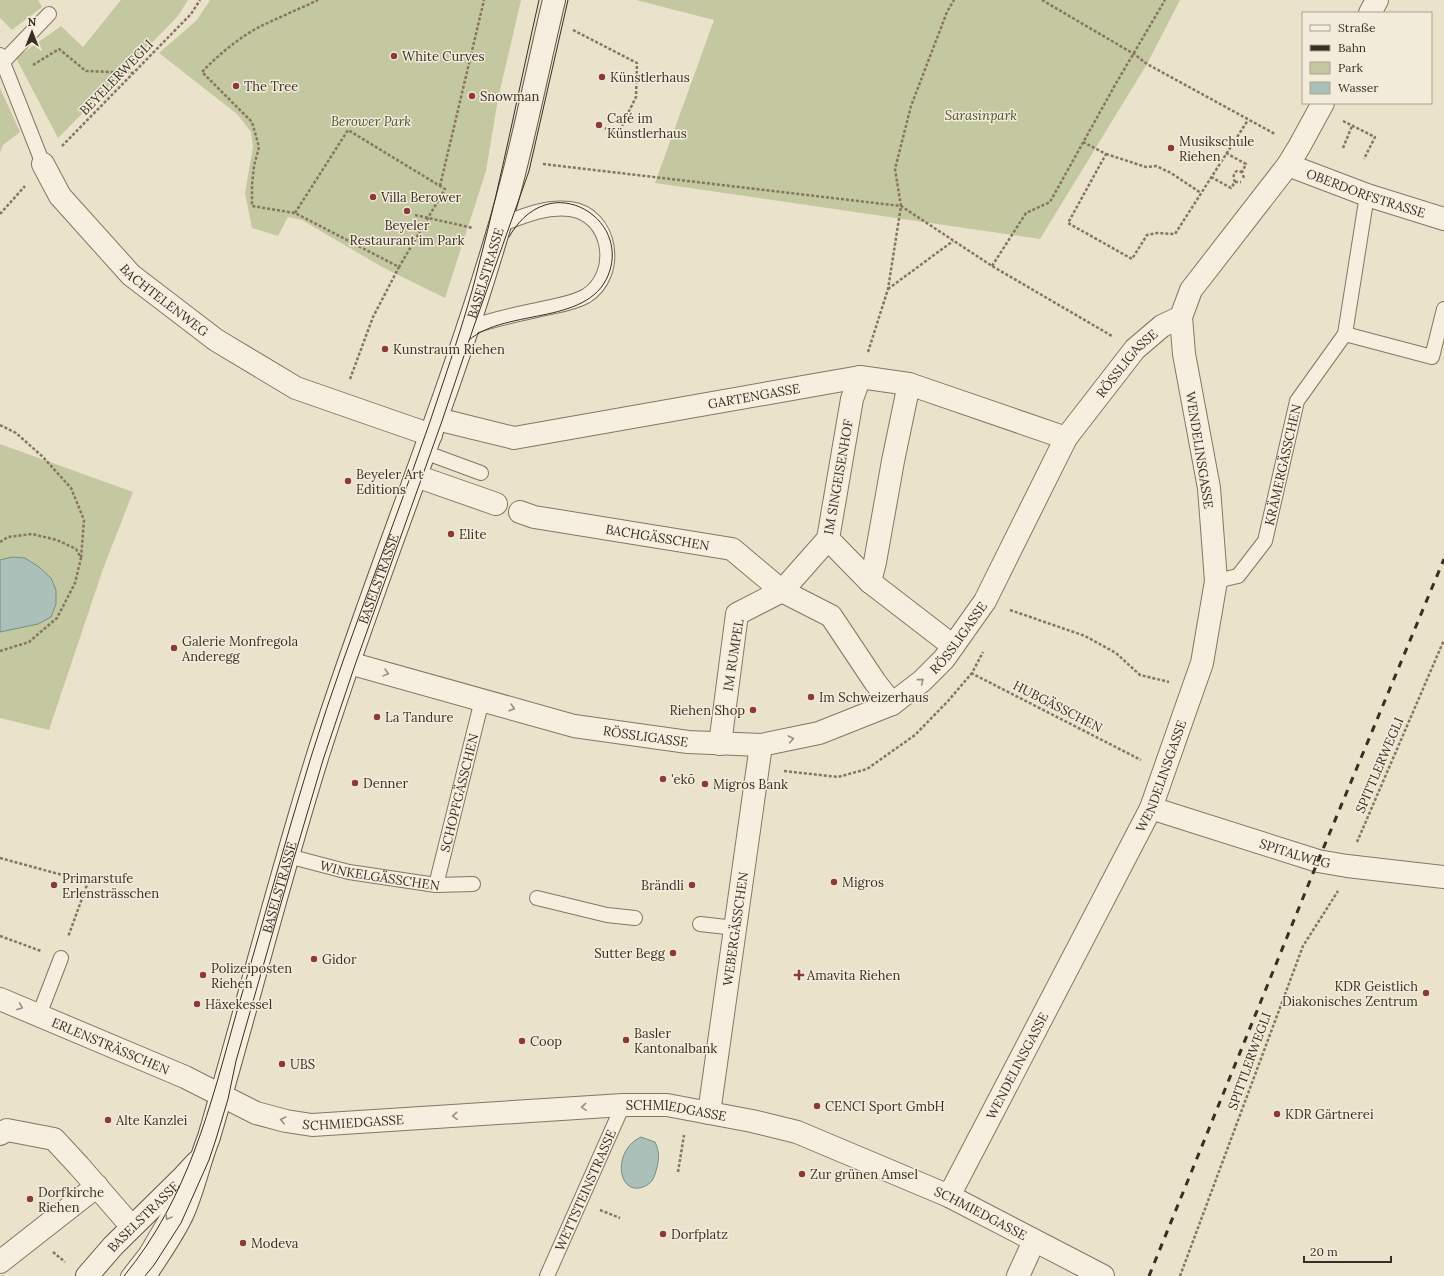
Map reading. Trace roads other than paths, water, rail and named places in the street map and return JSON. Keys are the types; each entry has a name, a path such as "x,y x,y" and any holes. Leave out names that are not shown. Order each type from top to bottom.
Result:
{"street":[{"name":"BASELSTRASSE","path":"144,1275 182,1214 192,1188 200,1158 209,1137 317,758 349,663 431,435 500,225 512,185 554,0"},
{"path":"1370,12 1376,0"},
{"path":"1181,317 1191,290 1288,165 1299,148 1321,106"},
{"name":"BACHTELENWEG","path":"43,164 60,196 131,275 216,340 296,388 431,435"},
{"name":"OBERDORFSTRASSE","path":"1288,165 1367,195 1444,219"},
{"name":"RÖSSLIGASSE","path":"349,663 574,726 688,742 761,745 818,733 892,704 922,681 949,652 985,601 1066,438 1135,349 1162,326 1181,317"},
{"name":"WENDELINSGASSE","path":"949,1196 1151,808 1202,663 1216,581 1209,488 1184,354 1181,317"},
{"name":"GARTENGASSE","path":"431,435 514,438 860,377 909,384 1066,438"},
{"name":"IM SINGEISENHOF","path":"782,591 828,539 852,399 860,377"},
{"path":"870,582 909,384"},
{"path":"416,476 496,504"},
{"name":"BACHGÄSSCHEN","path":"520,512 534,517 732,550 782,591"},
{"path":"828,539 870,582 949,652"},
{"path":"782,591 831,616 875,682 892,704"},
{"name":"IM RUMPEL","path":"720,744 737,614 782,591"},
{"name":"WEBERGÄSSCHEN","path":"699,1111 735,928 761,745"},
{"name":"SPITALWEG","path":"1151,808 1318,861 1347,866 1444,877"},
{"name":"ERLENSTRÄSSCHEN","path":"0,998 175,1073 221,1095"},
{"name":"SCHMIEDGASSE","path":"221,1095 256,1113 286,1121 312,1125 623,1105 667,1105 752,1121 797,1132 949,1196 1103,1276"},
{"path":"0,1134 7,1130 54,1139 97,1186 132,1228"},
{"name":"BASELSTRASSE","path":"87,1276 200,1158"},
{"path":"0,1262 97,1186"},
{"path":"1018,1276 1034,1240"}],"lane":[{"path":"1,58 49,14"},
{"name":"BACHTELENWEG","path":"1,58 43,164"},
{"name":"KRÄMERGÄSSCHEN","path":"1216,581 1238,576 1266,541 1297,401 1345,334 1367,195"},
{"path":"466,329 496,320 566,304 586,296 598,286 604,276 608,253 605,240 600,228 587,215 571,209 552,209 531,213 500,225"},
{"path":"1345,334 1432,357 1444,309"},
{"path":"431,435 481,473"},
{"name":"SCHOPFGÄSSCHEN","path":"436,885 482,700"},
{"name":"WINKELGÄSSCHEN","path":"288,856 349,872 436,885 473,884"},
{"path":"537,898 607,915 635,918"},
{"path":"700,924 735,928"},
{"path":"39,1015 61,958"},
{"name":"WETTSTEINSTRASSE","path":"547,1276 623,1105"}],"water":[{"path":"12,557 25,558 39,567 51,578 56,590 56,604 51,617 38,624 0,632 0,560"},
{"path":"641,1137 655,1142 658,1149 658,1160 652,1181 643,1187 634,1188 628,1185 623,1179 621,1170 622,1161 625,1152 632,1143"}],"tram line":[{"path":"124,1276 146,1246 165,1215 181,1183 207,1116 311,757 343,661 430,422 468,306 495,198 539,0"},
{"path":"145,1276 154,1265 181,1223 209,1160 216,1139 228,1099 236,1061 323,760 529,171 568,0"},
{"path":"469,340 485,330 505,323 547,314 568,308 586,300 601,288 610,270 612,251 610,240 606,231 593,215 585,209 575,205 555,203 539,207 524,218 509,237"}],"railway":[{"path":"1149,1276 1318,861 1444,559"}],"place":[{"name":"White Curves","path":"394,56"},
{"name":"Künstlerhaus","path":"602,77"},
{"name":"The Tree","path":"236,86"},
{"name":"Snowman","path":"472,96"},
{"name":"Café im Künstlerhaus","path":"599,125"},
{"name":"Musikschule Riehen","path":"1171,148"},
{"name":"Villa Berower","path":"373,197"},
{"name":"Beyeler Restaurant im Park","path":"407,211"},
{"name":"Kunstraum Riehen","path":"385,349"},
{"name":"Beyeler Art Editions","path":"348,481"},
{"name":"Elite","path":"451,534"},
{"name":"Galerie Monfregola Anderegg","path":"174,648"},
{"name":"Im Schweizerhaus","path":"811,697"},
{"name":"Riehen Shop","path":"753,710"},
{"name":"La Tandure","path":"377,717"},
{"name":"'ekō","path":"663,779"},
{"name":"Denner","path":"355,783"},
{"name":"Migros Bank","path":"705,784"},
{"name":"Migros","path":"834,882"},
{"name":"Primarstufe Erlensträsschen","path":"54,885"},
{"name":"Brändli","path":"692,885"},
{"name":"Sutter Begg","path":"673,953"},
{"name":"Gidor","path":"314,959"},
{"name":"Polizeiposten Riehen","path":"203,975"},
{"name":"Amavita Riehen","path":"799,975"},
{"name":"KDR Geistlich Diakonisches Zentrum","path":"1426,993"},
{"name":"Häxekessel","path":"197,1004"},
{"name":"Basler Kantonalbank","path":"626,1040"},
{"name":"Coop","path":"522,1041"},
{"name":"UBS","path":"282,1064"},
{"name":"CENCI Sport GmbH","path":"817,1106"},
{"name":"KDR Gärtnerei","path":"1277,1114"},
{"name":"Alte Kanzlei","path":"108,1120"},
{"name":"Zur grünen Amsel","path":"802,1174"},
{"name":"Dorfkirche Riehen","path":"30,1199"},
{"name":"Dorfplatz","path":"663,1234"},
{"name":"Modeva","path":"243,1243"}],"park label":[{"name":"Sarasinpark","path":"981,115"},
{"name":"Berower Park","path":"371,121"}]}
